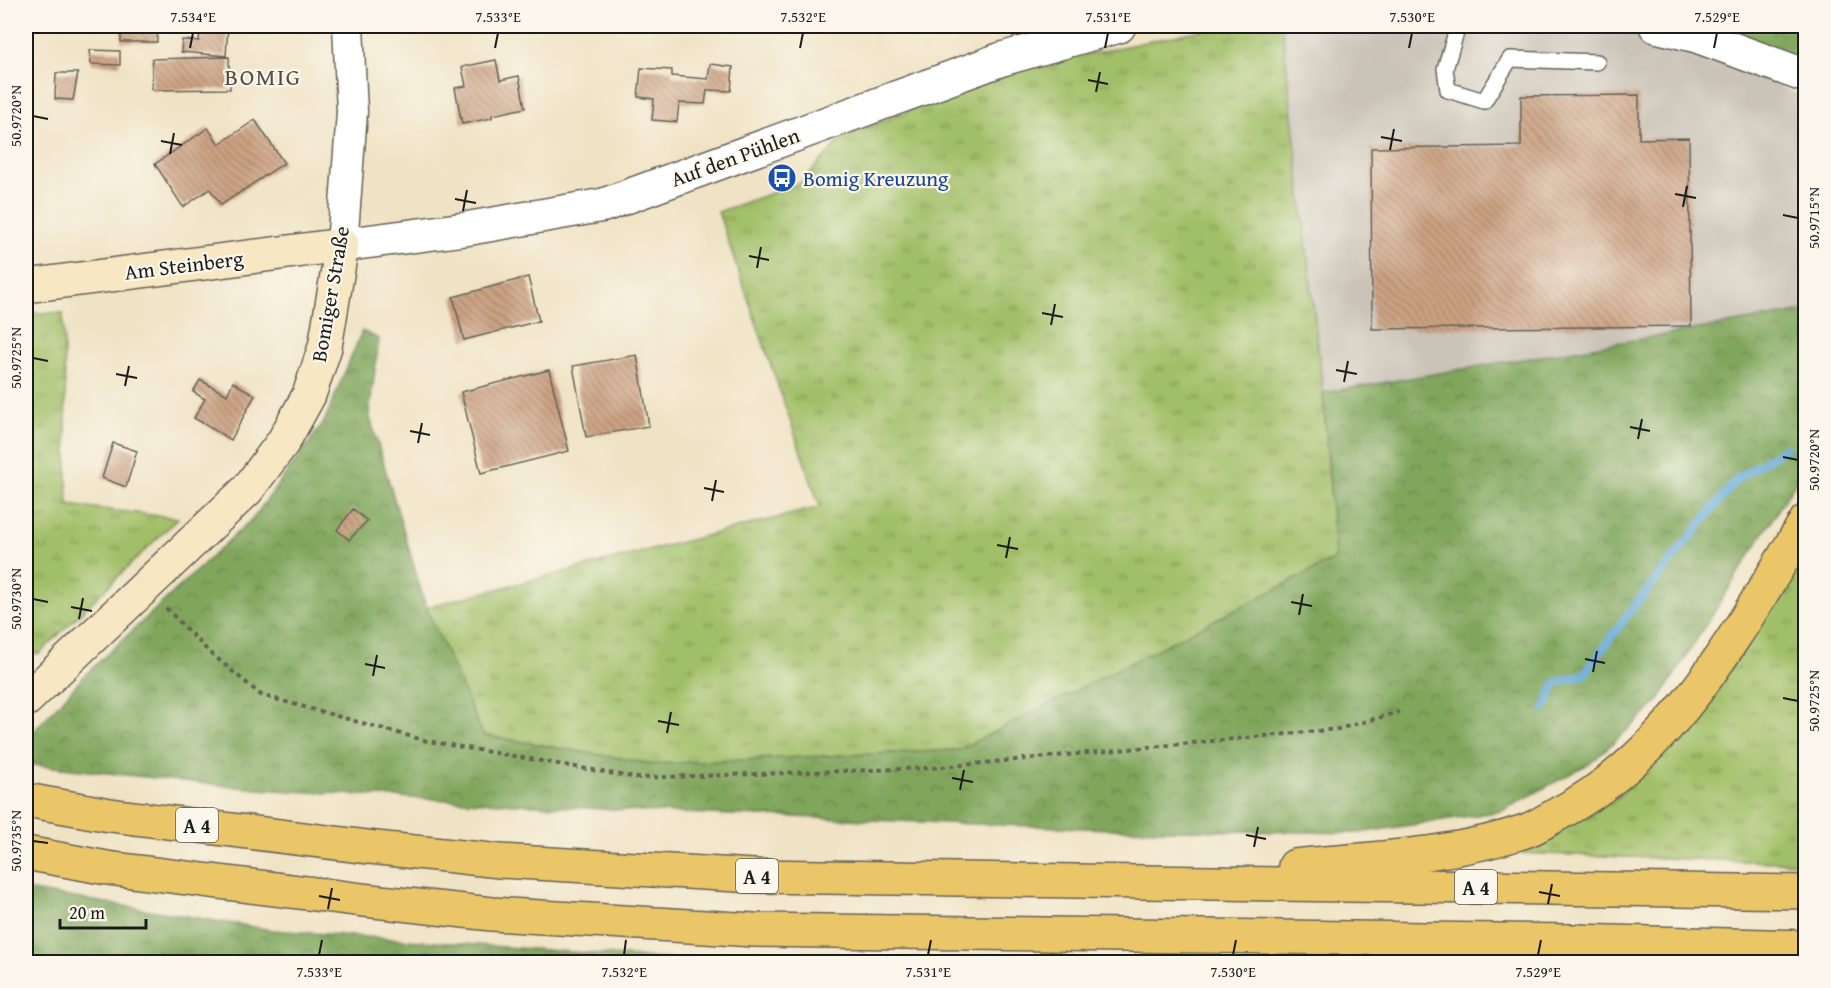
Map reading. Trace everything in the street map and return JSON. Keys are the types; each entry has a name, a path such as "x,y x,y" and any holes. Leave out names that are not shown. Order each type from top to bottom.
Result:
{"highway":[{"path":"1147,882 1404,855 1475,845 1529,829 1581,803 1621,773 1662,733 1694,696 1806,521"},
{"name":"A 4","path":"26,800 110,815 500,861 754,876 1806,892"},
{"path":"26,853 107,868 492,914 754,930 1573,941 1806,947"}],"main road":[{"name":"Am Steinberg","path":"26,286 342,245"},
{"name":"Bomiger Straße","path":"29,695 247,490 283,442 309,395 326,347 342,245"}],"street":[{"name":"Bomiger Straße","path":"342,245 351,112 348,26"},
{"name":"Auf den Pühlen","path":"342,245 465,229 604,205 1002,59 1119,26"},
{"path":"1656,26 1697,36 1806,76"}],"lane":[{"path":"1458,26 1444,69 1449,90 1484,101 1510,59 1597,62"}],"path":[{"path":"145,586 207,650 261,695 427,741 638,778 931,768 1338,729 1400,712"}],"shaded area":[{"path":"1282,26 1588,26 1623,29 1724,62 1805,97 1805,311 1323,393"}],"green space":[{"path":"1220,26 1282,26 1323,393 1335,559 959,750 653,764 483,735 426,607 820,507 718,212 800,183 845,135 1023,68"},
{"path":"1699,26 1797,26 1805,29 1805,64"},
{"path":"1805,311 1805,467 1657,703 1592,762 1502,811 1359,833 1110,829 656,812 256,789 26,764 26,740 86,674 255,516 324,422 362,331 379,339 369,414 426,607 483,735 653,764 959,750 1335,559 1323,393"},
{"path":"26,313 63,313 68,505 178,518 39,654 26,651"},
{"path":"1805,543 1805,863 1516,853 1617,798 1699,709"},
{"path":"26,890 272,930 710,962 26,962"}],"building":[{"path":"121,26 157,26 157,42 121,42"},
{"path":"200,26 228,26 226,56 181,52 182,40 199,41"},
{"path":"870,26 894,26 874,34"},
{"path":"90,50 120,51 120,65 91,64"},
{"path":"229,57 230,89 152,90 152,59"},
{"path":"496,60 500,80 519,76 525,108 462,124 455,88 466,86 462,67"},
{"path":"710,64 733,67 731,91 707,90 705,104 679,103 677,122 652,120 654,99 638,97 641,68 672,70 672,76 708,79"},
{"path":"56,73 78,73 73,100 55,99"},
{"path":"1639,95 1639,139 1689,138 1691,326 1372,329 1371,148 1521,146 1521,96"},
{"path":"255,120 284,163 221,205 210,189 183,207 155,164 208,128 219,144"},
{"path":"528,277 539,321 464,340 453,297"},
{"path":"637,355 649,426 586,437 573,366"},
{"path":"549,370 569,451 481,473 461,392"},
{"path":"200,380 227,395 233,382 255,395 231,440 194,418 205,399 193,392"},
{"path":"113,443 137,451 126,487 102,478"},
{"path":"353,509 367,521 349,540 337,530"}],"waterway":[{"path":"1545,708 1555,683 1584,675 1628,614 1738,478 1785,448"}],"place":[{"name":"Bomig Kreuzung","path":"782,178"}],"district":[{"name":"BOMIG","path":"263,76"}]}
